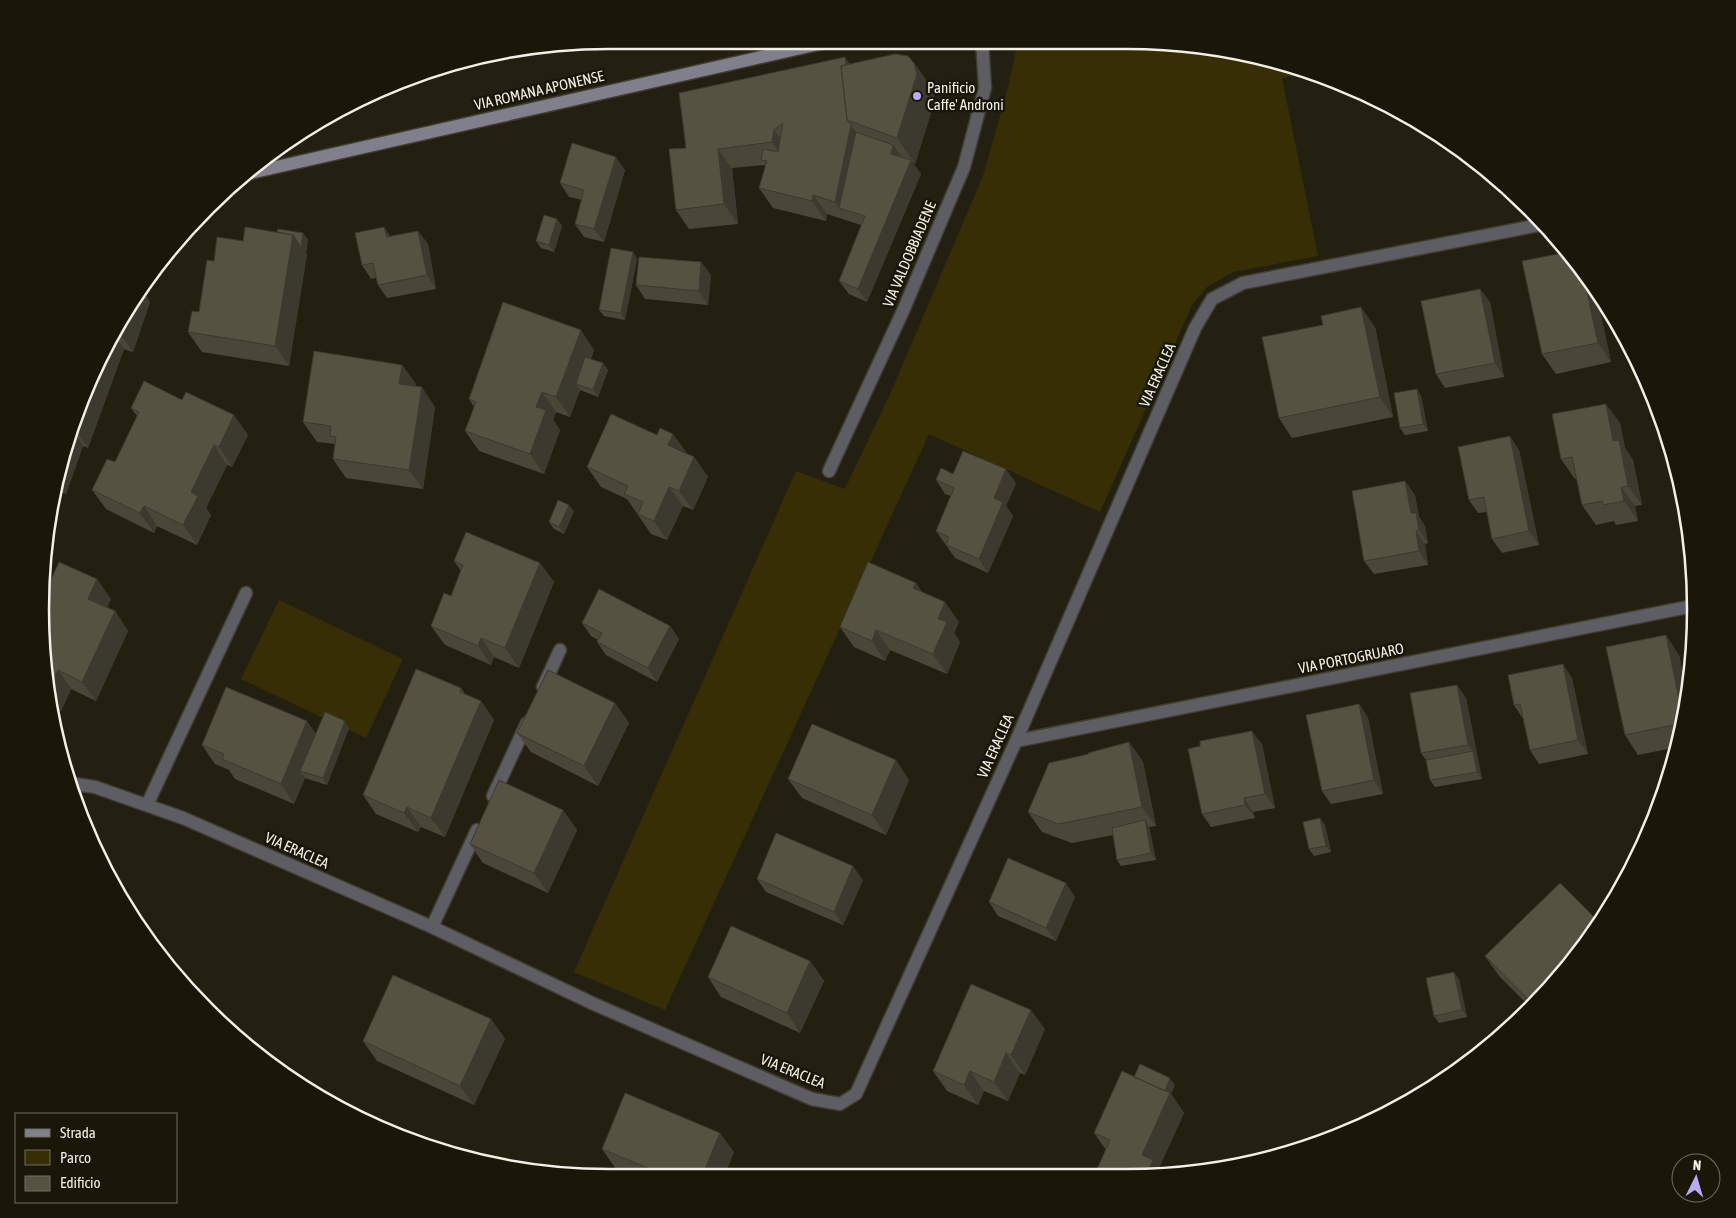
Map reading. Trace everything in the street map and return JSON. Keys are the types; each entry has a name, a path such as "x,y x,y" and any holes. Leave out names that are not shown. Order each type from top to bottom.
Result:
{"street":[{"name":"VIA ROMANA APONENSE","path":"261,170 796,49"},
{"name":"VIA VALDOBBIADENE","path":"830,471 903,311 964,167 985,88 983,49"},
{"name":"VIA ERACLEA","path":"77,784 95,787 182,818 432,927 594,1004 794,1092 812,1099 840,1104 856,1094 1016,741 1195,328 1212,299 1243,282 1535,226"},
{"path":"147,805 246,593"},
{"name":"VIA PORTOGRUARO","path":"1016,741 1687,607"},
{"path":"540,695 560,650"},
{"path":"432,927 531,713"}],"green space":[{"path":"1016,49 1164,50 1236,60 1296,75 1282,78 1318,256 1233,272 1207,287 1192,305 1100,512 929,434 665,1010 574,972 796,471 845,489 891,392 983,176 1007,92"},
{"path":"279,600 403,659 366,738 241,679"}],"building":[{"path":"895,54 908,56 914,63 917,74 897,138 847,120 841,66"},
{"path":"845,57 846,65 841,66 847,120 851,125 835,202 813,195 812,201 759,188 767,161 761,160 763,149 778,152 783,123 774,130 772,142 718,149 724,204 676,210 669,149 686,148 679,93"},
{"path":"856,132 893,145 891,154 911,160 858,289 839,281 865,216 839,208"},
{"path":"572,143 616,157 594,229 575,224 584,190 560,183"},
{"path":"544,215 557,219 549,245 536,241"},
{"path":"245,227 293,235 275,346 188,332 192,311 199,312 207,260 214,261 217,237 243,241"},
{"path":"384,227 387,237 418,231 427,275 378,285 373,263 362,265 355,233"},
{"path":"278,229 303,233 301,247 293,235 277,232"},
{"path":"611,248 633,252 621,313 599,310"},
{"path":"1559,254 1586,289 1598,343 1542,354 1522,261"},
{"path":"639,257 701,262 699,291 636,285"},
{"path":"1480,289 1495,363 1436,374 1421,301"},
{"path":"503,302 581,330 556,397 542,392 536,407 546,410 530,454 465,431 476,402 469,399"},
{"path":"1361,307 1380,397 1279,418 1262,337 1323,325 1321,316"},
{"path":"314,351 402,365 399,384 422,387 409,470 333,459 336,437 330,436 331,426 303,422"},
{"path":"585,357 603,363 593,390 576,384"},
{"path":"144,381 182,400 186,392 234,415 219,447 214,445 191,492 198,496 183,525 144,506 140,513 92,490 107,459 115,462 139,412 131,408"},
{"path":"1417,389 1423,424 1400,428 1394,393"},
{"path":"1606,404 1613,441 1619,440 1628,486 1621,487 1624,501 1603,505 1602,501 1582,505 1572,457 1561,459 1552,414"},
{"path":"611,414 657,435 660,428 673,434 668,445 694,457 679,491 669,487 654,521 638,514 643,502 624,494 628,486 587,467"},
{"path":"1510,436 1529,531 1492,539 1484,497 1469,500 1458,447"},
{"path":"963,451 1006,469 994,498 1003,502 979,559 946,545 949,537 936,531 954,488 936,480 941,468 953,474"},
{"path":"1405,481 1411,513 1416,513 1419,530 1416,531 1419,551 1364,561 1352,491"},
{"path":"558,500 569,505 559,527 549,522"},
{"path":"466,532 540,563 505,648 481,638 478,646 431,626 444,593 451,596 463,565 454,561"},
{"path":"59,562 97,579 88,599 115,611 82,682 58,670 54,679 50,646 50,583"},
{"path":"868,562 916,583 913,588 945,602 938,619 947,622 933,654 876,630 872,641 840,627"},
{"path":"599,589 670,626 648,668 597,642 602,633 582,623"},
{"path":"1666,635 1679,700 1675,725 1625,735 1606,647"},
{"path":"1563,664 1578,740 1530,750 1520,704 1514,705 1508,675"},
{"path":"416,669 461,688 460,692 481,701 431,818 407,807 404,813 363,795"},
{"path":"548,670 615,703 584,766 517,733"},
{"path":"1457,685 1468,745 1421,753 1410,693"},
{"path":"226,687 307,721 281,784 222,759 224,754 202,745"},
{"path":"1359,704 1374,780 1322,791 1306,715"},
{"path":"325,712 345,721 323,778 300,771"},
{"path":"812,724 896,760 872,815 788,779"},
{"path":"1252,731 1265,794 1244,798 1245,805 1202,814 1188,749 1200,746 1200,741"},
{"path":"1129,742 1142,807 1058,824 1028,812 1049,763"},
{"path":"1473,751 1477,772 1430,780 1426,760"},
{"path":"499,780 563,810 534,873 470,844"},
{"path":"1320,818 1326,846 1309,849 1303,822"},
{"path":"1145,820 1151,853 1117,860 1112,828"},
{"path":"776,833 853,866 834,912 757,879"},
{"path":"1008,858 1066,883 1046,928 989,902"},
{"path":"1560,883 1595,918 1571,950 1528,999 1485,956"},
{"path":"731,926 810,961 787,1013 708,977"},
{"path":"1454,972 1462,1010 1434,1016 1426,978"},
{"path":"393,975 491,1019 460,1086 363,1041"},
{"path":"971,984 1031,1010 1011,1055 1006,1053 994,1082 970,1071 964,1085 933,1071"},
{"path":"1140,1064 1170,1078 1165,1091 1134,1077"},
{"path":"1122,1071 1170,1093 1142,1155 1153,1160 1149,1168 1097,1169 1110,1140 1094,1133"},
{"path":"625,1093 720,1133 705,1169 650,1169 602,1149"}],"place":[{"name":"Panificio Caffe' Androni","path":"917,96"}]}
